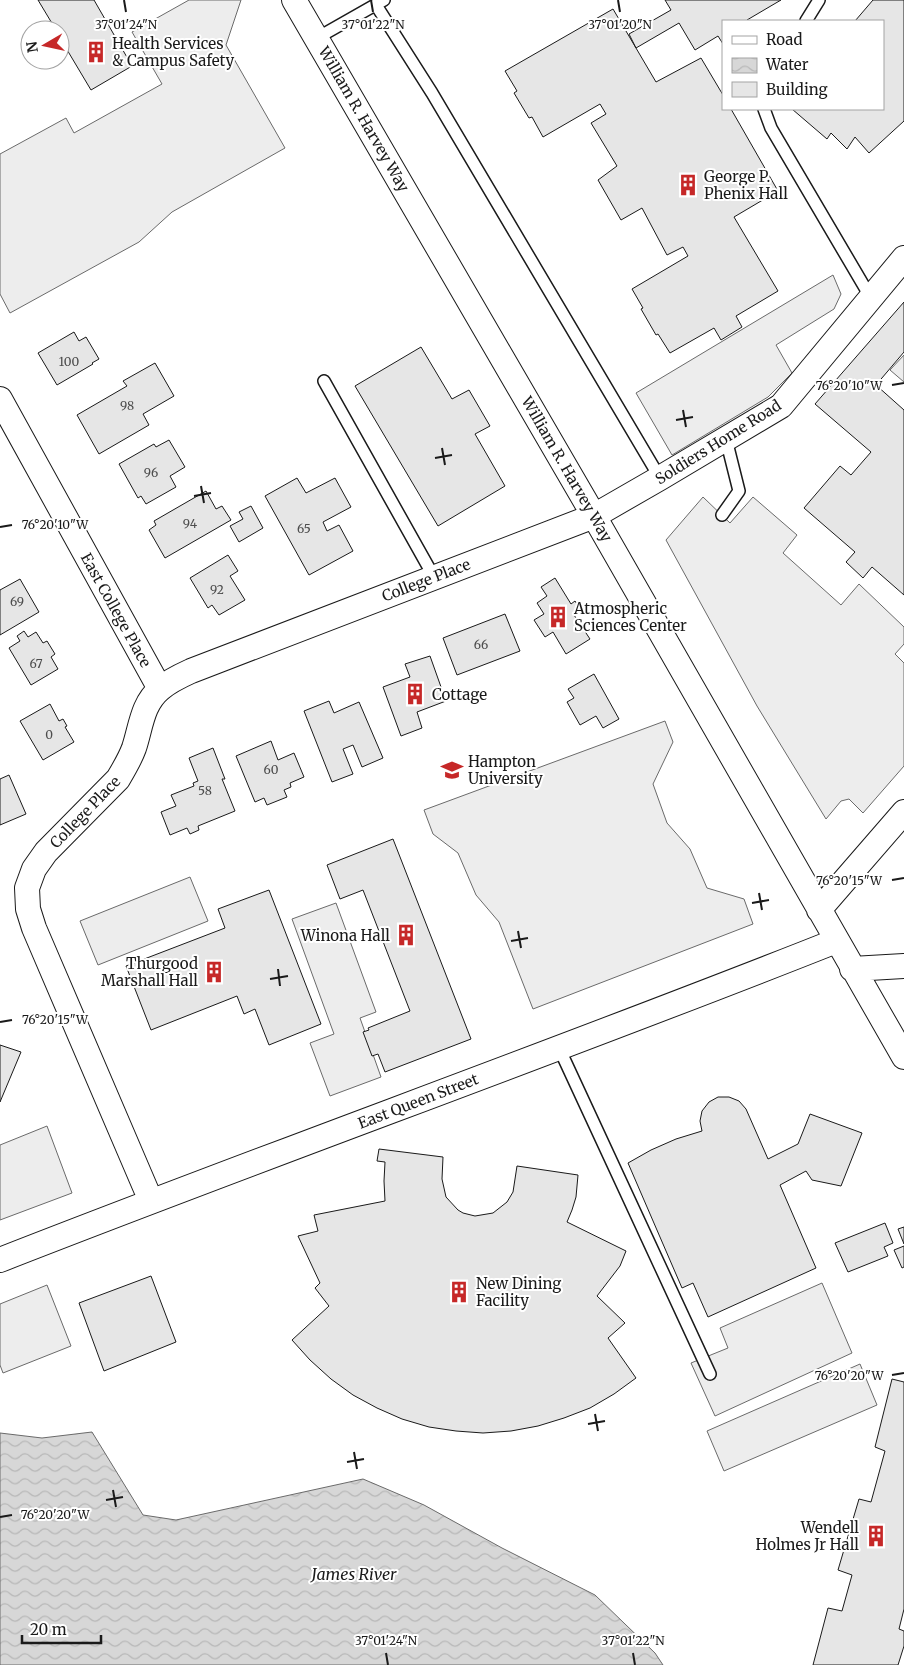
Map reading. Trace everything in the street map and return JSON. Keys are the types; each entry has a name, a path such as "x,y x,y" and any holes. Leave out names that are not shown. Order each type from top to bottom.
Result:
{"street":[{"name":"William R. Harvey Way","path":"294,0 594,516 904,1057"},
{"name":"Soldiers Home Road","path":"594,516 781,406 904,258"},
{"name":"East College Place","path":"0,400 160,689"},
{"name":"College Place","path":"151,1201 34,928 28,909 27,888 34,870 46,852 118,779 134,747 144,710 160,689 190,671 594,516"},
{"path":"819,910 904,812"},
{"name":"East Queen Street","path":"0,1260 151,1201 559,1048 836,940"},
{"path":"852,969 904,966"}],"lane":[{"path":"807,20 819,0"},
{"path":"317,38 380,2 660,478"},
{"path":"764,110 771,128 871,298"},
{"path":"324,381 434,577"},
{"path":"722,515 739,491 726,439"},
{"path":"559,1048 710,1374"}],"shaded area":[{"path":"189,0 241,0 226,45 285,148 172,212 139,242 10,313 0,294 0,154 66,118 74,133 162,84 132,32"},
{"path":"833,275 841,294 834,309 776,345 792,373 768,397 672,455 636,393"},
{"path":"904,355 904,382 890,370"},
{"path":"703,497 730,523 753,497 797,535 783,553 841,605 859,584 904,627 904,644 895,654 904,663 904,766 863,813 849,799 841,801 826,819 757,706 666,540"},
{"path":"665,721 673,742 653,784 667,823 690,849 707,888 744,899 753,924 533,1009 499,922 476,895 458,853 433,834 424,810"},
{"path":"190,877 208,921 98,965 80,921"},
{"path":"336,903 376,1012 360,1018 381,1077 330,1096 310,1043 334,1034 292,919"},
{"path":"47,1126 72,1193 0,1220 0,1145"},
{"path":"822,1283 852,1353 715,1416 691,1363 728,1348 720,1328"},
{"path":"47,1285 71,1346 3,1373 0,1365 0,1304"},
{"path":"860,1364 877,1405 724,1471 707,1431"}],"water":[{"name":"James River","path":"92,1432 143,1515 176,1520 363,1479 424,1505 502,1548 595,1595 655,1653 663,1665 0,1665 0,1433 42,1438"}],"building":[{"name":"Health Services & Campus Safety","path":"38,0 94,0 132,66 91,90 70,55 70,20 50,20"},
{"path":"665,0 781,0 747,20 722,20 722,42 718,36 695,50 679,23 636,48 629,34 671,10"},
{"path":"873,0 904,0 904,121 869,153 855,137 847,149 831,133 827,139 793,110 884,110 884,20 856,20"},
{"name":"George P. Phenix Hall","path":"613,9 656,82 701,58 722,93 722,110 732,110 778,191 734,217 778,291 736,316 742,327 721,340 714,328 670,353 658,334 656,335 632,289 688,256 683,247 667,255 642,208 621,220 598,180 617,166 591,123 606,114 600,104 543,137 532,117 529,118 514,93 517,91 505,71"},
{"path":"904,302 904,352 876,385 904,410 904,595 872,567 863,578 846,562 855,552 804,508 840,466 851,475 871,452 815,404"},
{"path":"74,332 79,341 86,337 99,359 57,385 38,353"},
{"path":"421,347 452,399 469,390 490,426 475,434 505,486 438,526 355,386"},
{"path":"155,363 174,396 143,414 149,425 99,454 77,415 127,386 123,381"},
{"path":"169,440 185,467 170,476 176,487 146,504 141,496 138,498 119,464 154,444 156,447"},
{"path":"297,478 306,493 335,478 351,507 323,522 327,531 339,525 353,551 309,575 265,496"},
{"path":"206,491 216,509 222,506 231,520 165,558 149,530 156,525 154,521"},
{"path":"251,506 263,528 239,542 230,526 243,519 239,512"},
{"path":"228,555 238,571 230,576 245,600 219,615 212,605 208,608 190,578"},
{"name":"Atmospheric Sciences Center","path":"555,578 571,604 575,601 581,610 574,615 590,639 566,654 553,632 545,637 534,620 544,614 537,603 547,596 541,587"},
{"path":"20,579 39,612 0,635 0,590"},
{"path":"505,614 520,651 457,675 443,638"},
{"path":"24,631 28,637 36,632 43,643 47,641 55,654 51,657 58,669 31,685 9,648 20,641 17,636"},
{"name":"Cottage","path":"430,656 446,701 417,712 422,728 401,736 383,687 410,677 405,664"},
{"path":"594,674 619,719 603,728 596,716 580,725 567,702 574,698 568,689"},
{"path":"329,701 334,713 359,702 383,758 362,767 353,745 343,749 353,774 332,782 304,711"},
{"path":"50,704 59,721 63,719 67,726 65,727 74,742 43,760 20,721"},
{"path":"271,741 278,760 294,753 304,777 290,783 291,787 284,790 287,797 267,805 264,798 255,802 236,756"},
{"path":"213,748 225,779 222,779 235,811 198,826 199,830 190,834 187,828 170,835 161,812 176,806 171,795 194,786 193,783 198,781 189,758"},
{"path":"9,775 26,814 0,825 0,779"},
{"name":"Winona Hall","path":"393,839 471,1039 385,1072 378,1054 372,1056 363,1032 369,1030 368,1028 410,1011 363,890 340,899 327,865"},
{"name":"Thurgood Marshall Hall","path":"269,890 321,1024 269,1045 255,1009 244,1014 237,996 151,1030 126,966 225,928 218,909"},
{"path":"0,1045 21,1052 0,1102"},
{"path":"718,1097 729,1097 739,1101 746,1109 768,1159 798,1144 810,1114 862,1133 841,1186 812,1180 806,1171 780,1185 816,1268 708,1317 693,1283 682,1288 628,1163 676,1139 702,1131 700,1121 702,1111 709,1102"},
{"name":"New Dining Facility","path":"379,1149 443,1157 442,1179 446,1197 458,1210 475,1216 493,1213 507,1202 513,1192 517,1166 578,1175 576,1197 567,1222 626,1251 620,1266 597,1296 625,1323 608,1338 636,1378 590,1408 564,1418 538,1426 511,1431 483,1433 429,1427 402,1419 353,1395 331,1379 292,1340 329,1306 315,1288 320,1283 298,1236 318,1231 314,1215 385,1201 385,1162 377,1161"},
{"path":"885,1223 893,1243 884,1247 888,1256 848,1272 835,1243"},
{"path":"904,1227 904,1244 898,1229"},
{"path":"904,1246 904,1267 902,1268 894,1250"},
{"path":"151,1276 176,1342 104,1371 79,1303"},
{"name":"Wendell Holmes Jr Hall","path":"892,1379 904,1382 904,1609 899,1629 904,1631 904,1646 898,1665 813,1665 828,1608 842,1611 852,1575 838,1570 859,1499 871,1502 885,1451 875,1447"}],"place":[{"name":"Health Services & Campus Safety","path":"96,52"},
{"name":"George P. Phenix Hall","path":"688,185"},
{"name":"Atmospheric Sciences Center","path":"558,617"},
{"name":"Cottage","path":"415,694"},
{"name":"Hampton University","path":"452,770"},
{"name":"Winona Hall","path":"406,935"},
{"name":"Thurgood Marshall Hall","path":"214,972"},
{"name":"New Dining Facility","path":"459,1292"},
{"name":"Wendell Holmes Jr Hall","path":"876,1536"}]}
